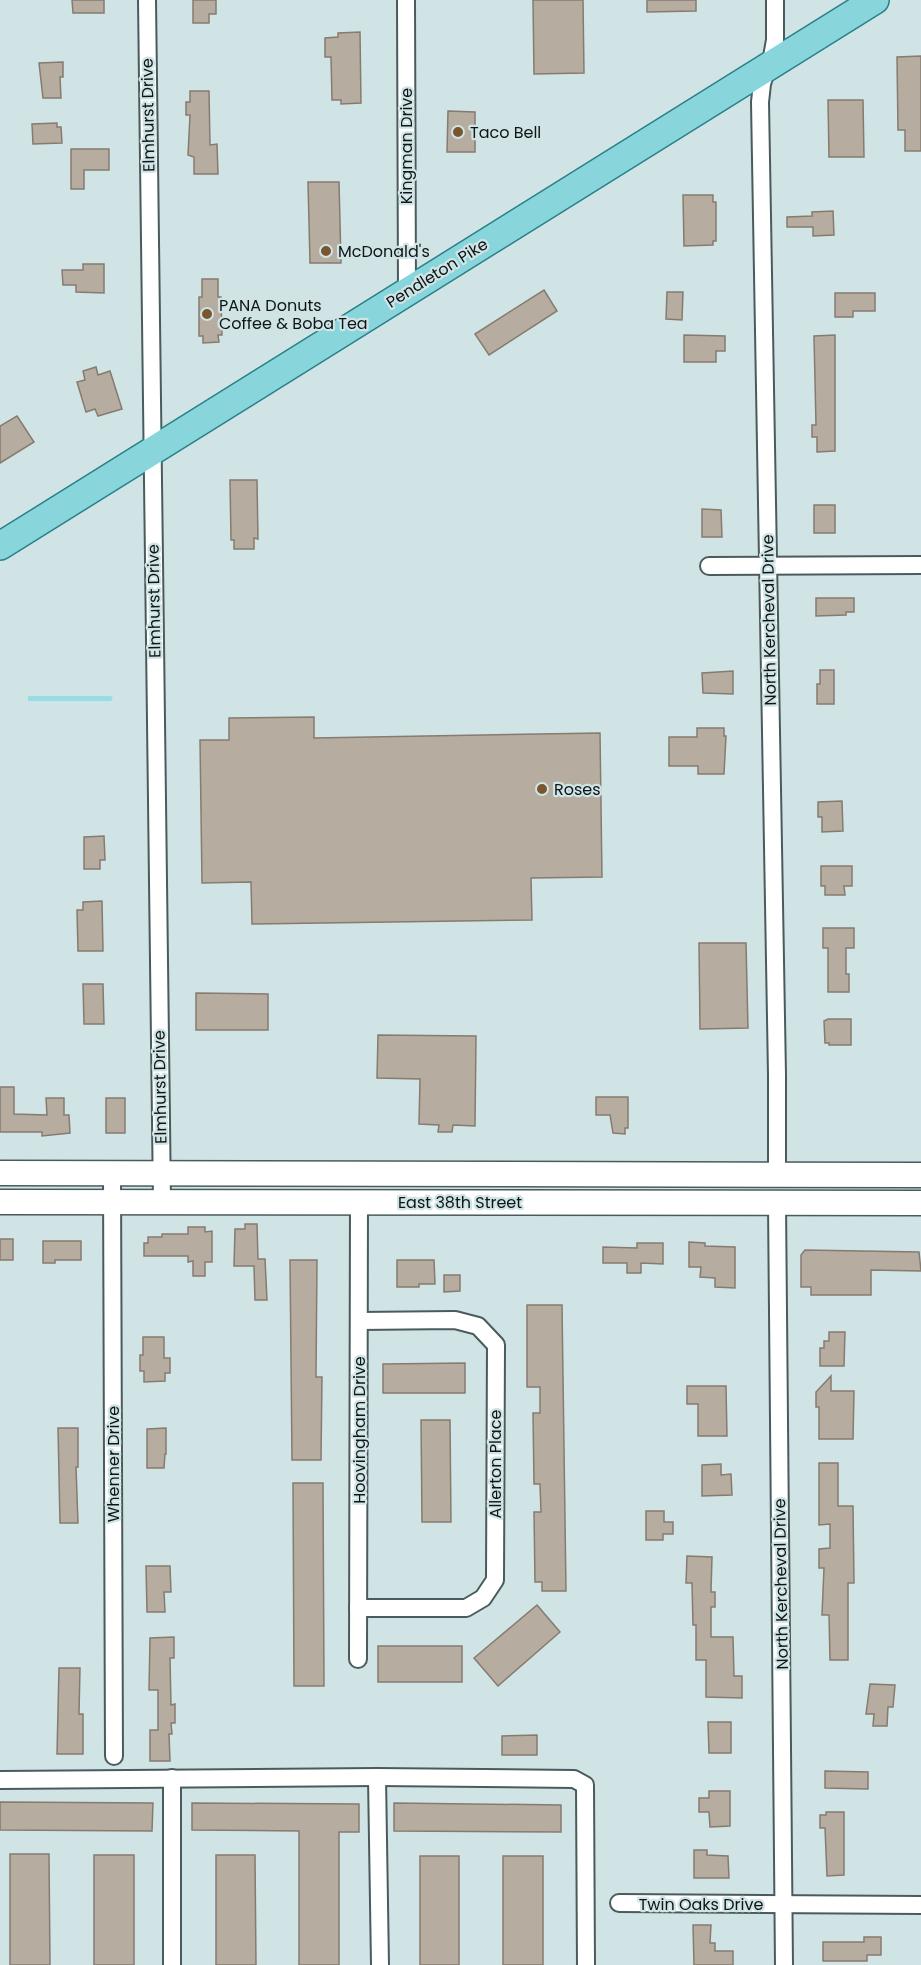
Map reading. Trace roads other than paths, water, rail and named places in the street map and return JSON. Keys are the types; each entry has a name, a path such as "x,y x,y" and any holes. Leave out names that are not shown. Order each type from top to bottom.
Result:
{"main road":[{"name":"Pendleton Pike","path":"0,546 874,0"},
{"name":"East 38th Street","path":"0,1173 921,1175"},
{"name":"East 38th Street","path":"0,1202 921,1203"}],"street":[{"name":"Elmhurst Drive","path":"147,0 162,1202"},
{"name":"Kingman Drive","path":"406,0 407,292"},
{"name":"North Kercheval Drive","path":"775,0 775,40 770,65 762,84 760,102 778,1084 777,1174"},
{"path":"709,566 921,565"},
{"name":"Whenner Drive","path":"112,1173 114,1756"},
{"name":"Hoovingham Drive","path":"358,1659 359,1202"},
{"name":"North Kercheval Drive","path":"777,1203 784,1965"},
{"name":"Allerton Place","path":"358,1608 466,1608 483,1598 495,1580 496,1345 478,1326 455,1320 359,1321"},
{"path":"377,1777 380,1965"},
{"path":"0,1780 377,1777 574,1779 585,1785 586,1965"},
{"path":"172,1778 172,1965"},
{"name":"Twin Oaks Drive","path":"619,1903 921,1905"}],"place":[{"name":"Taco Bell","path":"458,132"},
{"name":"McDonald's","path":"326,251"},
{"name":"PANA Donuts Coffee & Boba Tea","path":"207,314"},
{"name":"Roses","path":"542,789"}]}
